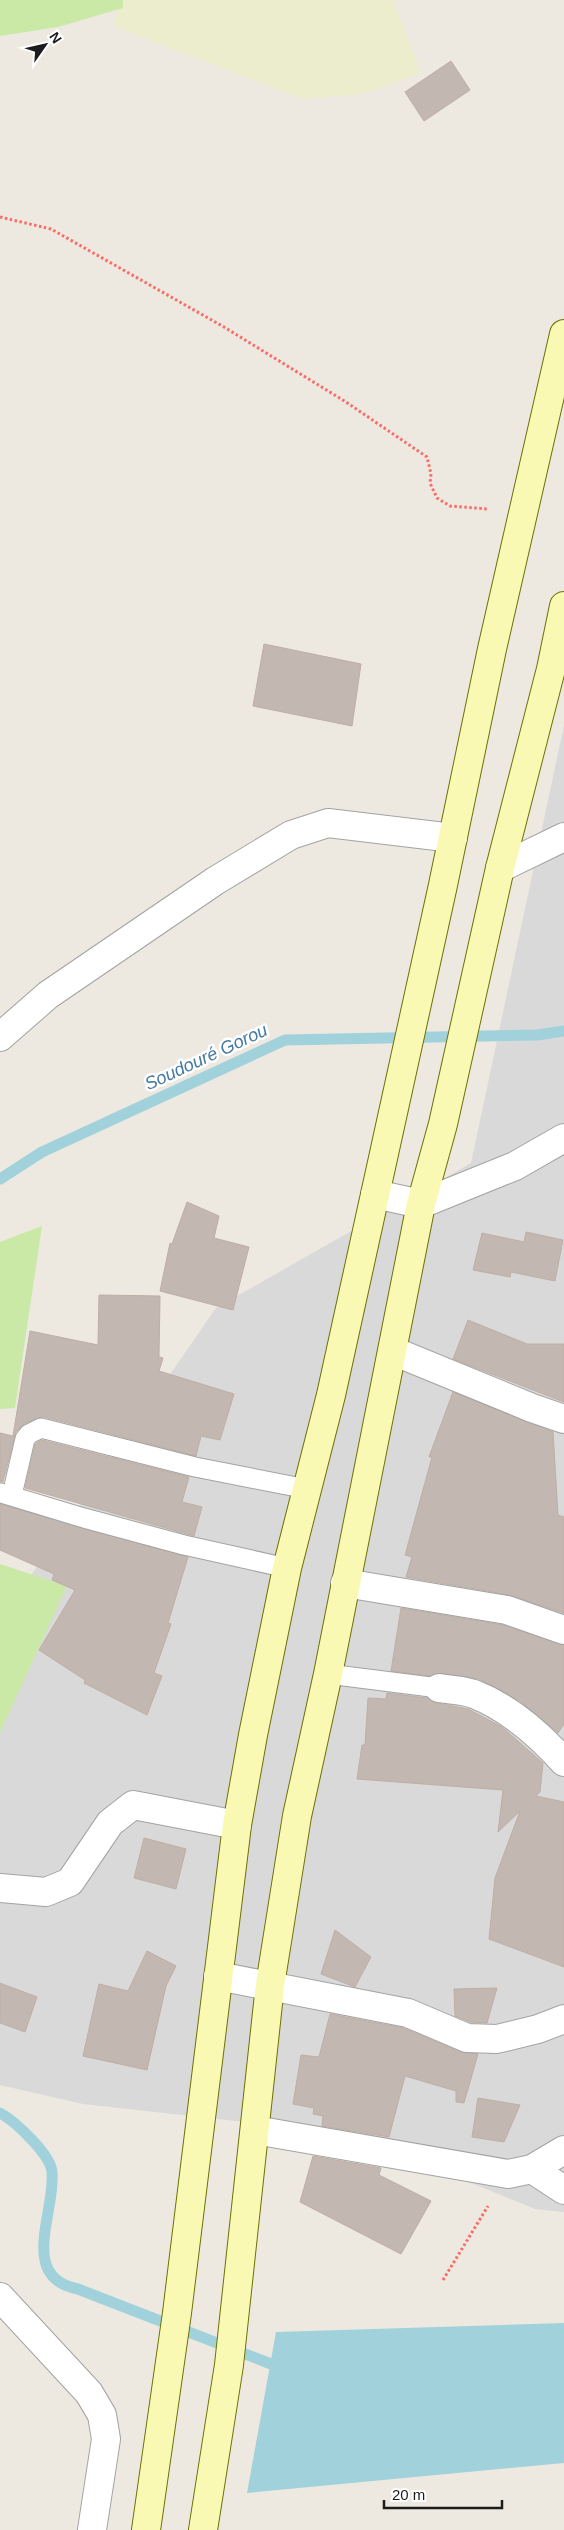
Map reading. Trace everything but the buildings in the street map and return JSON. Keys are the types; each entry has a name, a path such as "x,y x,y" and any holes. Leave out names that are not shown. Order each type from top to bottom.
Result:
{"main road":[{"path":"146,2530 158,2456 168,2364 177,2313 237,1825 287,1568 331,1395 443,885 492,649 564,334"},
{"path":"203,2530 229,2365 270,1986 297,1816 394,1350 421,1204 442,1124 498,876 558,665 564,606"}],"street":[{"path":"0,1038 48,995 215,881 291,835 328,823 453,838"},
{"path":"498,876 564,837"},
{"path":"375,1194 421,1204 515,1166 564,1138"},
{"path":"394,1350 532,1408 564,1419"},
{"path":"345,1583 507,1610 564,1630"},
{"path":"439,1688 473,1694 515,1716 544,1740 564,1762"},
{"path":"0,1888 46,1892 70,1882 110,1823 133,1805 237,1825"},
{"path":"218,1976 408,2013 467,2038 497,2039 538,2029 564,2019"},
{"path":"255,2130 520,2171 564,2190"},
{"path":"520,2171 564,2150"},
{"path":"0,2297 89,2393 102,2415 106,2439 92,2530"}],"lane":[{"path":"287,1568 184,1545 6,1494 25,1439 28,1434 41,1428 195,1467 307,1489"},
{"path":"328,1674 439,1688"}],"path":[{"path":"0,217 51,228 224,327 346,402 427,457 432,491 443,503 450,506 524,512"},
{"path":"443,2280 520,2171"}],"shaded area":[{"path":"564,725 564,2212 535,2209 351,2134 83,2104 0,2085 0,1620 216,1308 471,1163"}],"green space":[{"path":"0,0 123,0 123,8 58,27 0,36"},
{"path":"120,0 393,0 421,73 363,94 303,99 113,26"},
{"path":"42,1226 15,1408 0,1409 0,1242"},
{"path":"0,1564 67,1586 0,1733"}],"water":[{"path":"564,2323 564,2463 247,2493 276,2332"}],"waterway":[{"name":"Soudouré Gorou","path":"0,1179 42,1152 285,1040 537,1035 564,1031"},
{"path":"0,2113 31,2139 50,2165 52,2188 46,2223 44,2257 49,2272 60,2282 271,2364 284,2367"}]}
